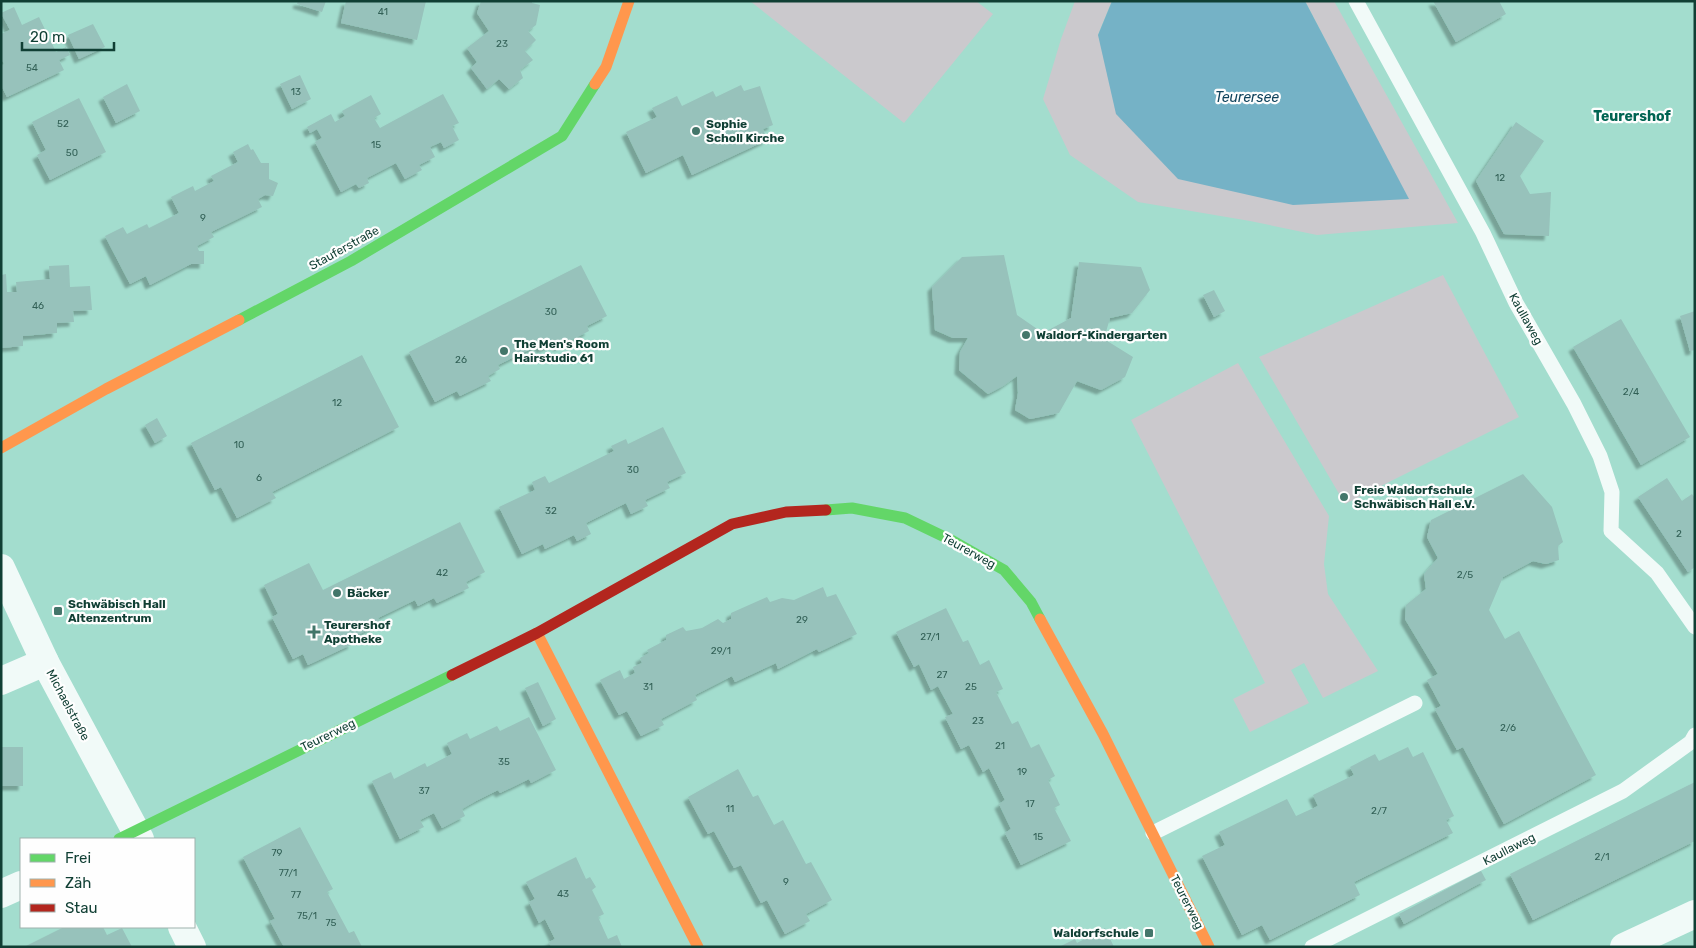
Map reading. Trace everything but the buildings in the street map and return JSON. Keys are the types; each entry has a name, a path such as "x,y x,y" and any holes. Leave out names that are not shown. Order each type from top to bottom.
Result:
{"street":[{"name":"Stauferstraße","path":"1,448 106,388 351,261 562,136 606,67 629,1"},
{"name":"Teurerweg","path":"132,837 281,758 537,633 732,524 786,512 852,508 905,518 952,541 1004,570 1031,602 1103,734 1209,947"},
{"name":"Michaelstraße","path":"1,568 45,662 132,837"},
{"path":"537,633 698,947"},
{"path":"1,681 45,662"},
{"path":"1,894 20,885"},
{"path":"1624,947 1695,914"},
{"path":"182,928 192,947"}],"lane":[{"name":"Kaullaweg","path":"1356,1 1483,233 1516,303 1574,404 1600,456 1612,492 1611,531 1657,572 1695,627"},
{"path":"1152,833 1415,703"},
{"name":"Kaullaweg","path":"1312,947 1623,791 1691,742 1695,735"}],"shaded area":[{"path":"750,1 976,1 993,14 904,123"},
{"path":"1075,1 1112,1 1098,35 1408,199 1305,1 1334,1 1458,223 1317,235 1250,221 1138,202 1070,155 1043,99 1061,39"},
{"path":"1443,275 1519,417 1345,504 1259,357"},
{"path":"1238,363 1329,516 1324,564 1328,594 1378,671 1323,698 1304,663 1291,670 1309,703 1250,732 1233,699 1265,683 1131,420"}],"water":[{"name":"Teurersee","path":"1112,1 1305,1 1409,199 1293,205 1178,179 1116,114 1098,35"}],"traffic: fast":[{"path":"239,320 351,261 562,136 595,84"},
{"path":"826,510 852,508 905,518 953,541 1004,570 1031,602 1040,619"},
{"path":"121,838 452,675"}],"traffic: slow":[{"path":"595,84 606,67 629,1"},
{"path":"1,448 106,389 239,320"},
{"path":"1040,619 1103,734 1209,947"},
{"path":"537,633 698,947"}],"traffic: jam":[{"path":"452,675 537,633 732,524 786,512 826,510"}],"place":[{"name":"Sophie Scholl Kirche","path":"696,131"},
{"name":"Waldorf-Kindergarten","path":"1026,335"},
{"name":"The Men's Room Hairstudio 61","path":"504,351"},
{"name":"Freie Waldorfschule Schwäbisch Hall e.V.","path":"1344,497"},
{"name":"Bäcker","path":"337,593"},
{"name":"Schwäbisch Hall Altenzentrum","path":"58,611"},
{"name":"Teurershof Apotheke","path":"314,632"},
{"name":"Waldorfschule","path":"1149,933"}],"district":[{"name":"Teurershof","path":"1632,116"}]}
